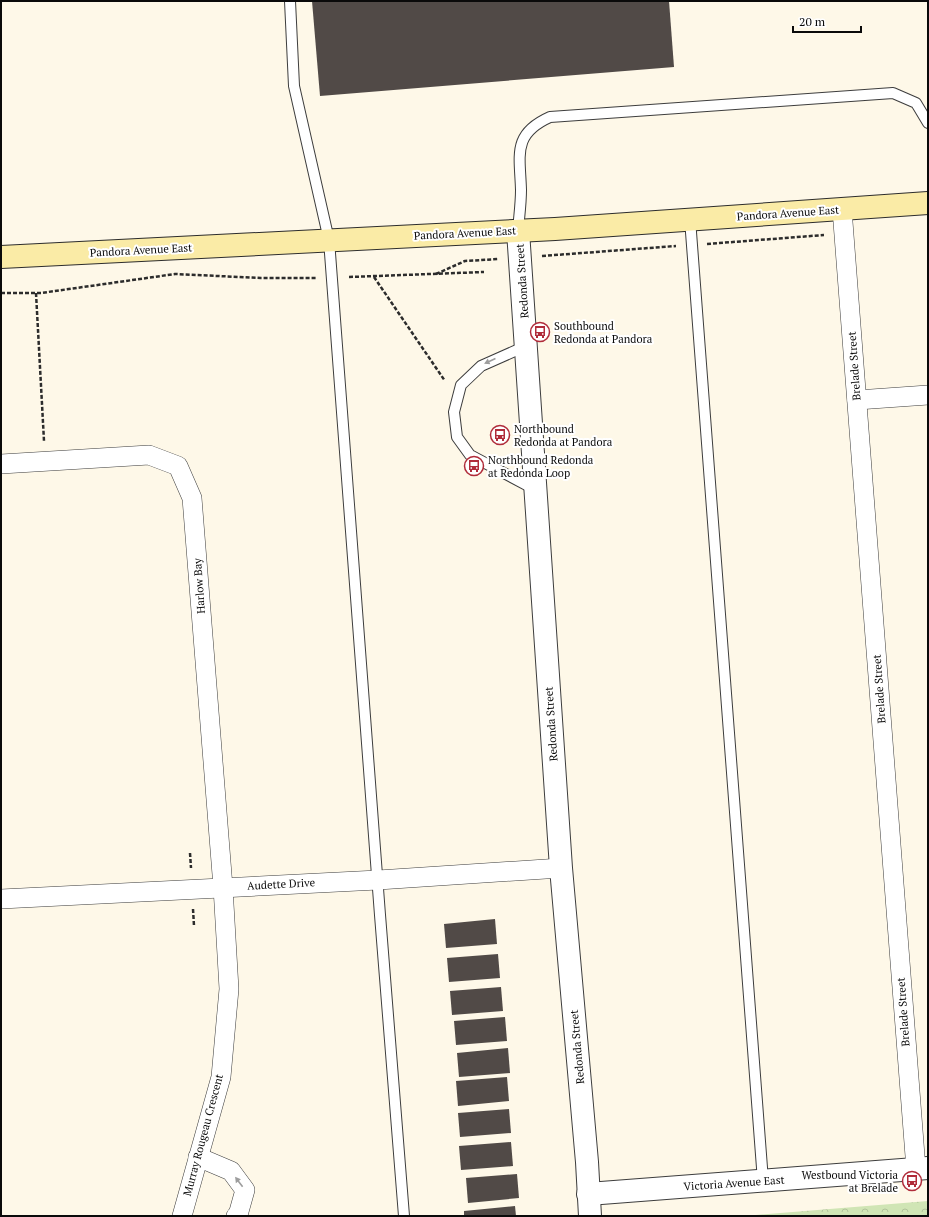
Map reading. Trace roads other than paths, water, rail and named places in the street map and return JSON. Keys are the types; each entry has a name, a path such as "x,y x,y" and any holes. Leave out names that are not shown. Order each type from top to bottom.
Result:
{"main road":[{"name":"Pandora Avenue East","path":"1,257 555,229 928,203"}],"street":[{"name":"Brelade Street","path":"842,209 922,1168"},
{"name":"Redonda Street","path":"518,231 561,868 587,1162 590,1216"},
{"path":"857,400 928,395"},
{"name":"Harlow Bay","path":"1,464 150,455 178,466 192,498 223,887"},
{"name":"Audette Drive","path":"1,899 378,880 561,868"},
{"name":"Murray Rougeau Crescent","path":"182,1216 220,1077 230,989 224,925 223,887"},
{"path":"198,1158 231,1171 246,1190 238,1215 236,1216"},
{"name":"Victoria Avenue East","path":"588,1194 922,1168"}],"lane":[{"path":"290,1 294,86 328,240 404,1216"},
{"path":"518,231 521,192 520,150 524,137 529,130 550,117 893,93 916,103 928,124"},
{"path":"690,219 763,1181"},
{"path":"526,346 481,366 461,385 454,412 457,438 470,455 536,490"}],"place":[{"name":"Southbound Redonda at Pandora","path":"540,332"},
{"name":"Northbound Redonda at Pandora","path":"500,435"},
{"name":"Northbound Redonda at Redonda Loop","path":"474,466"},
{"name":"Westbound Victoria at Brelade","path":"912,1181"}]}
